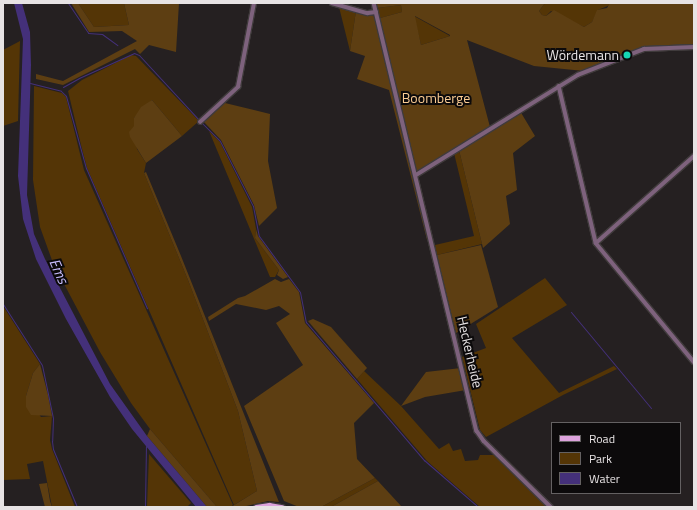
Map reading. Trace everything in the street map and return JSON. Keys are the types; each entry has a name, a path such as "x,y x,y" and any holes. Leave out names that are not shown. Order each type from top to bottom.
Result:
{"main road":[{"path":"256,507 282,507"}],"street":[{"path":"200,122 238,87 254,3"},
{"path":"332,3 368,13 376,12 374,3"},
{"name":"Heckerheide","path":"376,12 477,431 484,441 551,507"},
{"path":"416,175 578,75 644,49 694,47"},
{"path":"559,86 596,243 694,362"},
{"path":"596,243 694,156"}],"green space":[{"path":"71,3 78,3 94,27 129,25 124,3 179,3 176,52 149,45 140,54 135,49 63,85 36,79 36,74 63,81 137,41 122,31 89,32"},
{"path":"78,3 124,3 129,25 94,27"},
{"name":"Boomberge","path":"376,3 545,3 539,11 542,15 546,16 554,10 584,27 592,22 597,10 607,8 610,3 694,3 694,46 644,48 584,71 534,66 467,40 490,127 415,174 430,238 427,240 389,90 357,79 365,56 350,51 356,11 380,18 402,12 401,5 377,8","holes":["415,16 450,35 421,45"]},
{"path":"545,3 610,3 610,5 598,10 592,22 584,27 551,11 546,16 542,15 539,11"},
{"path":"401,5 402,12 380,18 377,8"},
{"path":"339,7 356,11 350,51"},
{"path":"414,16 450,36 421,45"},
{"path":"20,41 18,121 3,126 3,50"},
{"path":"131,55 136,56 199,121 182,136 152,100 134,118 134,126 137,149 146,163 144,173 188,280 238,411 257,491 234,505 87,168 68,91 82,80"},
{"path":"34,86 62,93 66,97 84,170 233,505 231,507 217,507 150,429 131,403 100,352 53,263 40,227 33,180"},
{"path":"152,100 182,136 146,163 130,137 129,132 134,126 134,118 141,107"},
{"path":"225,103 270,114 268,161 277,208 259,226 254,205 221,140 204,122"},
{"path":"520,111 535,136 513,153 517,190 506,196 510,224 483,248 459,150"},
{"path":"209,131 220,142 252,207 256,229 255,238 279,270 275,277 270,277"},
{"path":"459,150 482,244 437,255 435,245 474,236 454,153"},
{"path":"146,172 279,502 268,501 242,507 231,507 257,491 238,411 188,280 144,173"},
{"path":"256,229 258,236 288,277 283,279 277,275 279,270 255,238"},
{"path":"481,245 498,307 456,333 437,255"},
{"path":"545,278 567,305 512,338 559,393 614,366 617,369 563,395 486,437 480,430 462,357 486,348 476,324"},
{"path":"275,279 281,282 289,279 299,292 305,323 374,403 354,423 357,459 375,478 321,507 299,507 284,501 244,406 303,365 276,323 290,314 279,306 266,310 236,304 209,321 208,317 238,298 245,296"},
{"path":"3,306 40,364 33,373 26,396 41,417 52,416 50,440 52,449 75,507 52,507 43,461 27,464 30,479 3,480"},
{"path":"313,319 331,327 367,368 357,379 308,321"},
{"path":"40,364 52,416 31,415 26,407 26,396 33,373"},
{"path":"461,368 466,390 425,397 401,406 426,372"},
{"path":"364,371 401,406 439,449 449,443 453,451 461,449 465,461 478,460 480,455 496,455 549,507 480,507 427,461 357,379"},
{"path":"150,429 217,507 207,507 147,436"},
{"path":"149,454 191,503 187,507 147,507"},
{"path":"375,478 378,481 331,507 321,507"},
{"path":"378,481 402,507 331,507"},
{"path":"47,483 52,507 45,507 39,484"}],"water":[{"path":"14,3 22,3 30,32 31,65 27,195 34,234 45,259 110,384 147,436 207,507 196,507 132,429 110,397 66,319 36,259 23,219 18,176 23,39"}],"waterway":[{"path":"68,3 88,33 102,34 117,45"},
{"path":"63,87 79,78 134,53 139,55 199,120"},
{"path":"30,83 61,91 66,96 86,168 147,308"},
{"path":"202,123 220,141 253,206 259,236 300,292 306,322 424,460 478,507"},
{"path":"3,304 42,365 53,418 53,449 77,507"},
{"path":"571,312 651,408"},
{"path":"145,507 146,446"}],"place":[{"name":"Wördemann","path":"627,55"}],"water label":[{"name":"Ems","path":"59,271"}]}
